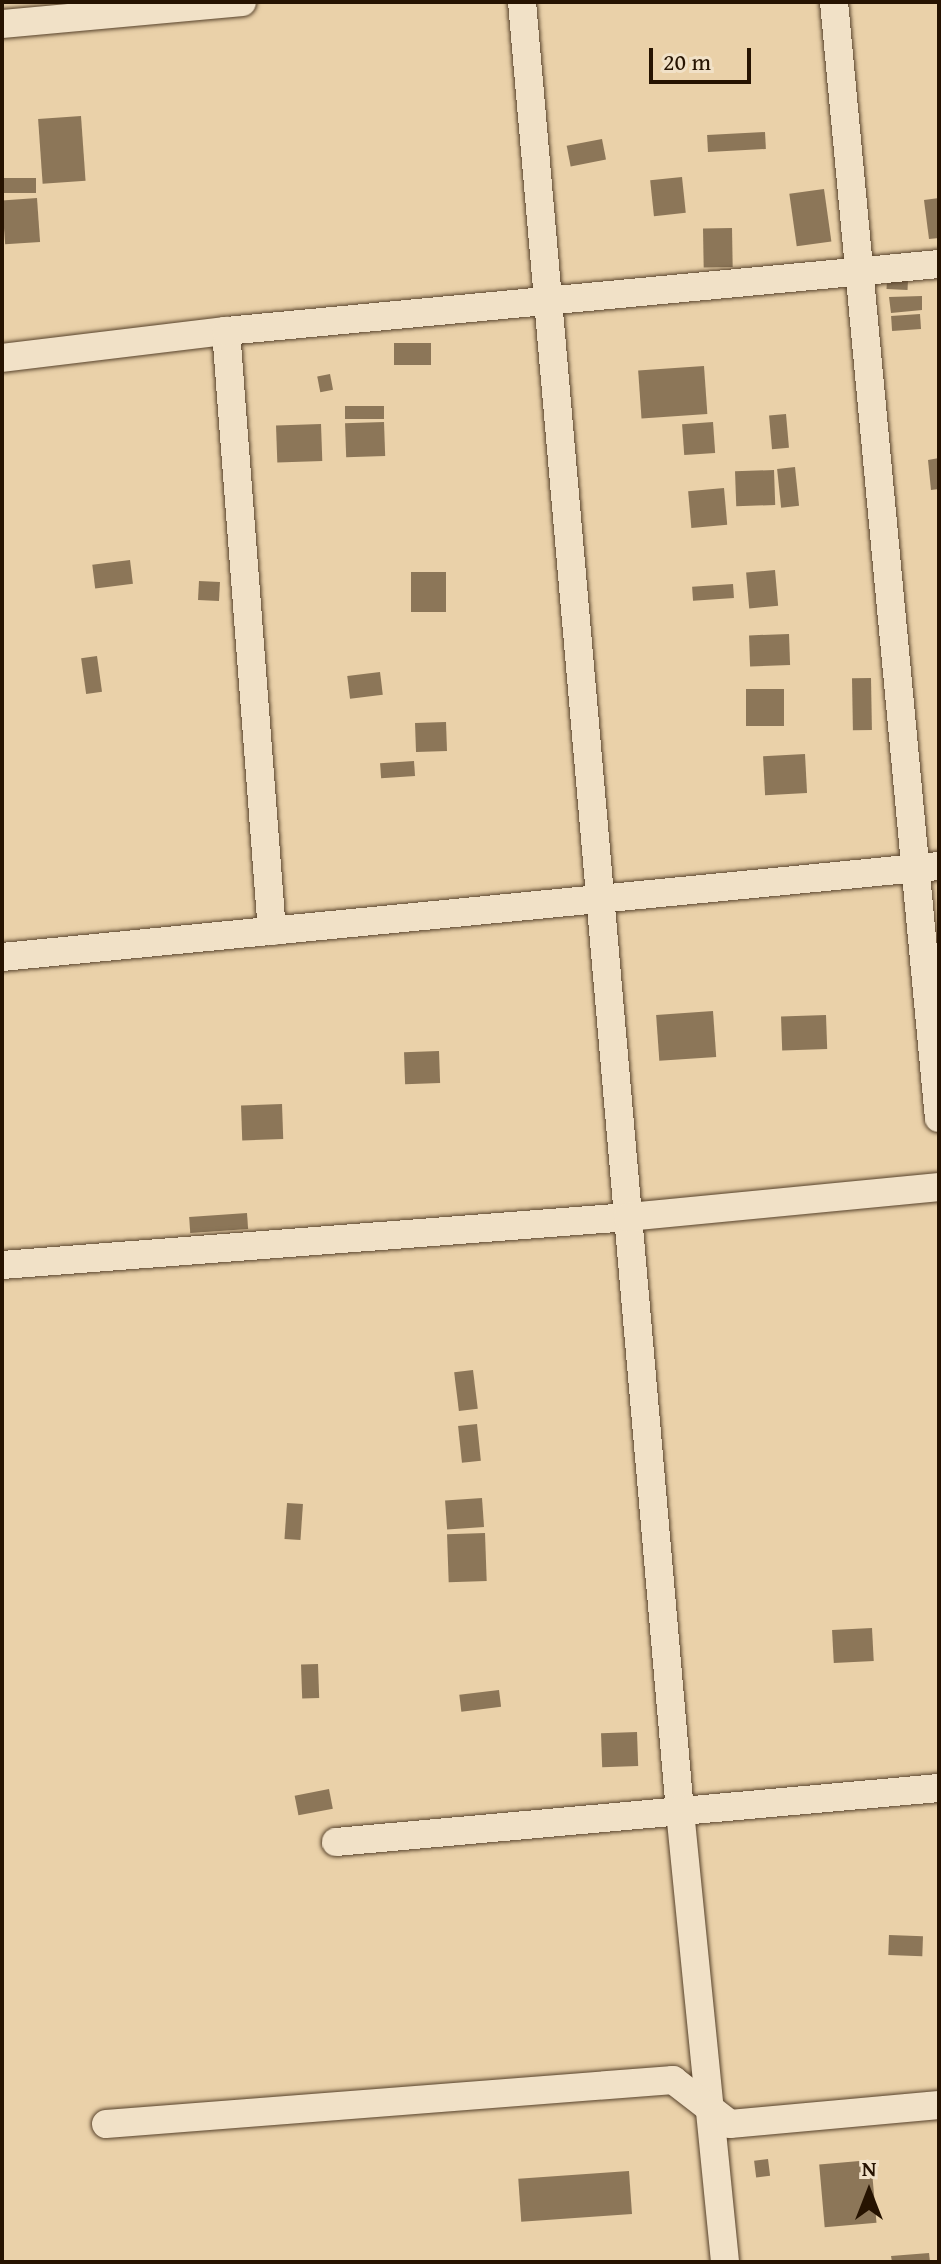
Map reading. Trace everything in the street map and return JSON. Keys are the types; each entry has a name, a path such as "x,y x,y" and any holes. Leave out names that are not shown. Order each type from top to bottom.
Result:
{"street":[{"path":"2,24 242,2"},
{"path":"522,2 680,1811 725,2262"},
{"path":"834,2 860,271 927,867 939,1118"},
{"path":"2,358 226,331 939,264"},
{"path":"226,331 272,931"},
{"path":"2,957 927,867"},
{"path":"2,1265 628,1217 939,1187"},
{"path":"336,1842 939,1788"},
{"path":"106,2124 673,2080 730,2124 939,2105"}],"building":[{"path":"81,116 86,181 43,184 38,119"},
{"path":"765,132 766,149 708,152 707,135"},
{"path":"602,139 606,160 571,166 567,146"},
{"path":"682,177 686,213 654,216 650,180"},
{"path":"2,178 36,178 36,193 2,193"},
{"path":"824,189 831,241 797,246 789,194"},
{"path":"37,198 40,242 5,244 2,200"},
{"path":"939,198 939,238 929,239 924,200"},
{"path":"732,228 733,267 704,268 703,229"},
{"path":"887,280 908,281 908,290 887,289"},
{"path":"922,296 922,310 891,313 889,297"},
{"path":"920,314 921,329 892,331 891,316"},
{"path":"394,343 431,343 431,365 394,365"},
{"path":"704,366 707,414 642,418 638,371"},
{"path":"330,374 333,390 320,392 317,376"},
{"path":"345,406 384,406 384,419 345,419"},
{"path":"786,414 789,448 772,449 769,415"},
{"path":"384,422 385,456 346,457 345,423"},
{"path":"713,422 715,453 684,455 682,424"},
{"path":"321,424 322,461 277,463 276,426"},
{"path":"939,458 939,489 931,490 928,460"},
{"path":"795,467 799,506 781,508 777,469"},
{"path":"774,470 775,505 736,506 735,471"},
{"path":"724,488 727,525 691,528 688,491"},
{"path":"130,560 133,584 95,588 92,565"},
{"path":"775,570 778,606 749,608 746,573"},
{"path":"411,572 446,572 446,612 411,612"},
{"path":"199,581 220,582 219,601 198,600"},
{"path":"733,584 734,598 693,601 692,587"},
{"path":"789,634 790,665 750,666 749,635"},
{"path":"97,656 102,692 86,694 81,658"},
{"path":"380,672 383,695 350,699 347,676"},
{"path":"852,678 871,678 872,730 853,730"},
{"path":"746,689 784,689 784,726 746,726"},
{"path":"446,722 447,751 416,752 415,723"},
{"path":"805,754 807,793 765,795 763,756"},
{"path":"414,761 415,776 381,778 380,763"},
{"path":"713,1011 716,1057 659,1061 656,1015"},
{"path":"826,1015 827,1049 782,1051 781,1017"},
{"path":"439,1051 440,1083 405,1084 404,1052"},
{"path":"282,1104 283,1139 242,1140 241,1105"},
{"path":"247,1213 248,1229 190,1233 189,1217"},
{"path":"473,1370 478,1409 459,1411 454,1372"},
{"path":"477,1424 481,1461 462,1463 458,1426"},
{"path":"482,1498 484,1527 447,1530 445,1501"},
{"path":"287,1503 303,1504 300,1540 284,1539"},
{"path":"485,1533 487,1581 449,1582 447,1534"},
{"path":"872,1628 874,1661 834,1663 832,1630"},
{"path":"318,1664 319,1698 302,1699 301,1665"},
{"path":"499,1690 501,1707 461,1712 459,1695"},
{"path":"637,1732 638,1766 602,1767 601,1733"},
{"path":"329,1789 333,1809 298,1815 295,1796"},
{"path":"889,1935 923,1936 922,1956 888,1955"},
{"path":"768,2159 770,2176 756,2178 754,2161"},
{"path":"871,2160 876,2223 825,2227 819,2165"},
{"path":"629,2171 632,2214 521,2222 518,2179"},
{"path":"929,2253 930,2262 892,2262 891,2256"}]}
